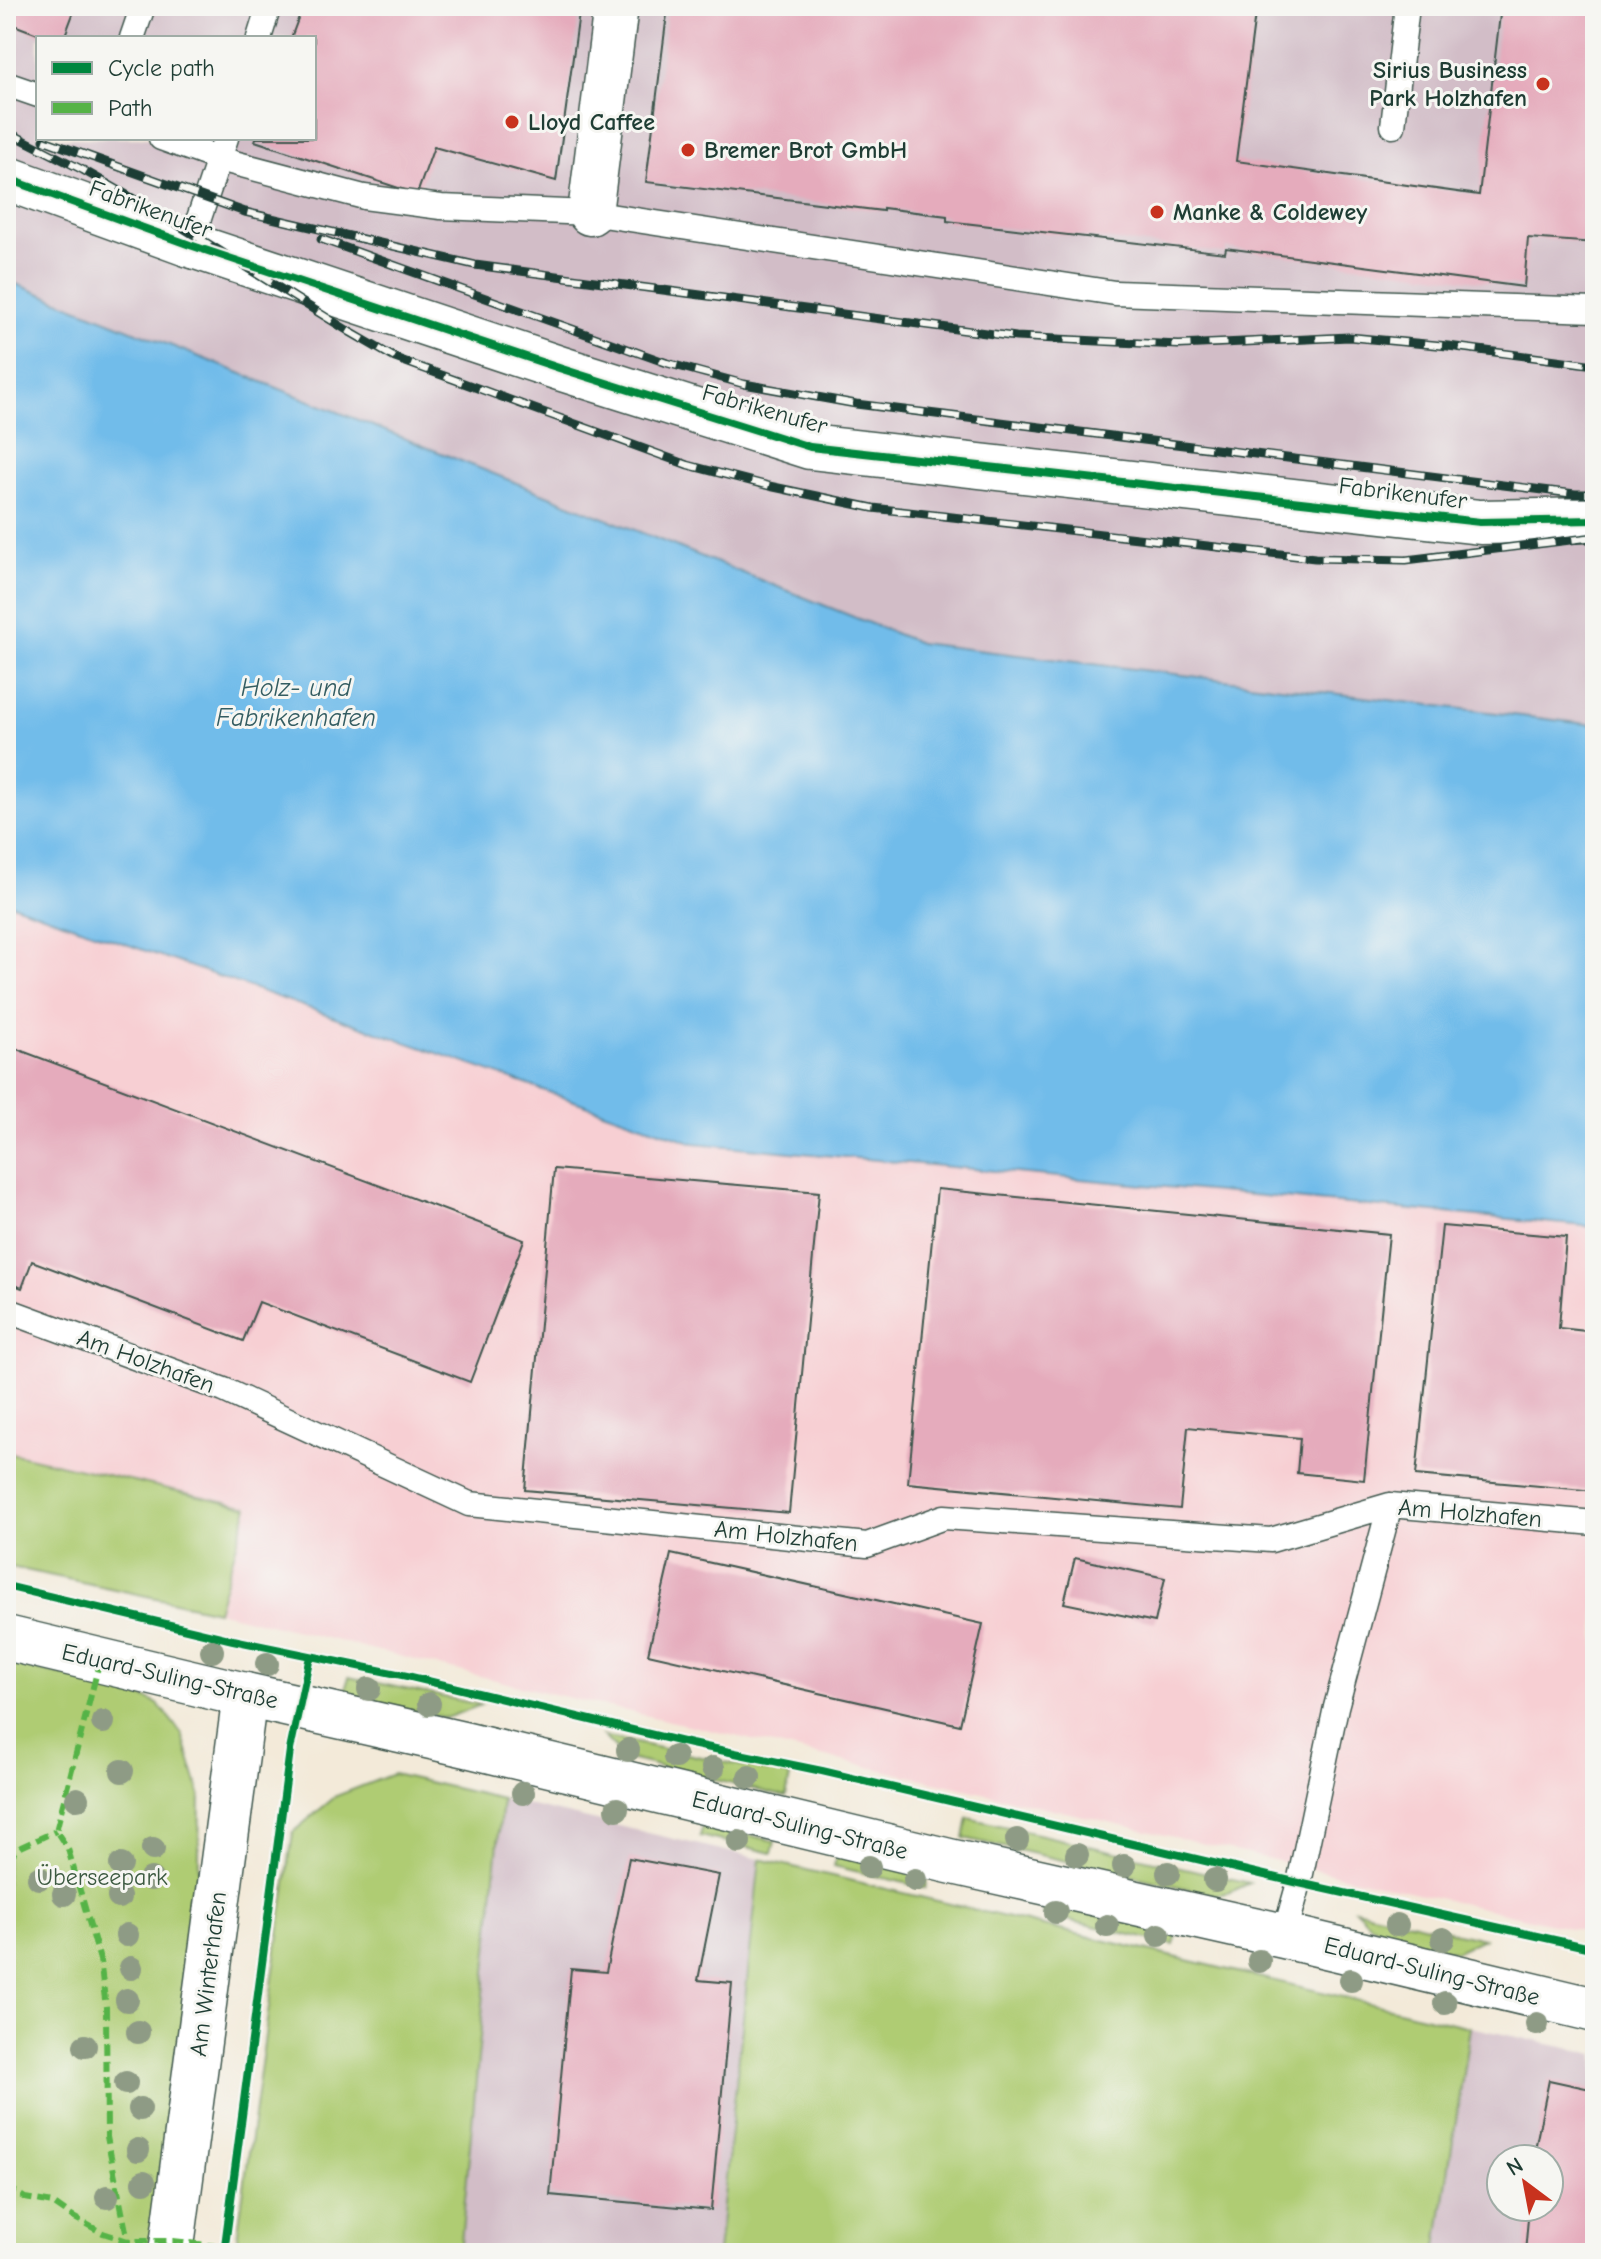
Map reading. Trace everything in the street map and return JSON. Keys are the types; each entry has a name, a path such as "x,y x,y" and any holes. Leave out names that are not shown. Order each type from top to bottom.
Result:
{"street":[{"path":"590,213 616,6"},
{"name":"Fabrikenufer","path":"6,178 190,245 559,368 810,447 1480,522 1595,520"},
{"name":"Eduard-Suling-Straße","path":"6,1638 1595,2010"},
{"name":"Am Winterhafen","path":"171,2253 245,1695"}],"lane":[{"path":"133,36 143,6"},
{"path":"260,36 269,6"},
{"path":"1393,126 1407,6"},
{"path":"6,84 36,94"},
{"path":"173,140 223,148 364,197 441,207 590,213 1115,293 1595,310"},
{"path":"190,245 223,148"},
{"name":"Am Holzhafen","path":"6,1310 224,1390 469,1504 867,1545 944,1517 1271,1540 1390,1505 1595,1523"},
{"path":"1284,1936 1299,1883 1336,1707 1390,1505"}],"shaded area":[{"path":"6,6 1595,6 1595,725 919,643 6,280"},
{"path":"6,902 694,1143 1595,1227 1595,1934 544,1692 217,1611 247,1507 6,1452"},
{"path":"502,1799 760,1859 718,2253 460,2253"},
{"path":"1470,2027 1595,2054 1595,2253 1436,2253"}],"green space":[{"path":"6,1452 248,1507 217,1611 6,1566"},
{"name":"Überseepark","path":"6,1664 121,1686 158,1704 182,1734 200,1794 198,1913 153,2253 6,2253"},
{"path":"349,1677 481,1705 446,1718 343,1696"},
{"path":"603,1736 790,1776 786,1797 625,1758"},
{"path":"393,1774 502,1799 460,2253 235,2253 293,1832 336,1796"},
{"path":"968,1818 1250,1883 1216,1895 964,1838"},
{"path":"703,1825 775,1841 772,1853 700,1836"},
{"path":"837,1855 928,1876 926,1888 834,1866"},
{"path":"760,1859 1470,2027 1436,2253 718,2253"},
{"path":"1045,1902 1177,1934 1174,1945 1042,1914"},
{"path":"1355,1909 1483,1939 1455,1952 1387,1935"}],"water":[{"name":"Holz- und Fabrikenhafen","path":"6,280 919,643 1595,725 1595,1227 694,1143 6,902"}],"building":[{"path":"6,6 76,6 65,36 43,36 6,22"},
{"path":"303,6 580,6 556,181 434,147 417,194 255,141 316,140 316,36 292,36"},
{"path":"668,6 1256,6 1236,161 1479,195 1501,6 1595,6 1595,243 1528,238 1524,287 1226,248 1225,253 947,221 947,216 883,208 883,211 646,182"},
{"path":"6,1045 524,1240 470,1382 259,1302 243,1341 32,1261 22,1288 6,1282"},
{"path":"554,1169 819,1192 789,1513 525,1490"},
{"path":"937,1189 1389,1234 1364,1480 1297,1473 1300,1438 1188,1427 1180,1509 908,1483"},
{"path":"1442,1226 1566,1237 1559,1328 1595,1332 1595,1491 1416,1475"},
{"path":"671,1554 983,1624 960,1725 648,1654"},
{"path":"1075,1558 1165,1578 1155,1622 1064,1603"},
{"path":"629,1858 719,1875 698,1980 732,1983 711,2210 550,2195 571,1969 606,1972"},
{"path":"1549,2080 1595,2090 1595,2253 1525,2253 1528,2223 1565,2223 1565,2143 1536,2143"}],"railway":[{"path":"6,131 167,218 395,358 688,465 769,486 873,508 1315,558 1406,560 1595,537"},
{"path":"44,140 245,212 475,265 1016,337 1179,345 1349,337 1595,365"},
{"path":"321,239 667,363 744,384 856,404 1575,494 1595,494"}],"marked path":[{"path":"100,1660 56,1831 68,1849 100,1960 106,2007 107,2137 128,2241 123,2253"},
{"path":"6,1859 21,1847 56,1831"},
{"path":"6,2186 25,2198 53,2203 103,2233 128,2241 173,2241 225,2247"}],"cycle path":[{"path":"6,178 190,245 559,368 810,447 1480,522 1595,520"},
{"path":"6,1586 1595,1949"},
{"path":"224,2253 290,1750 310,1656"}],"place":[{"name":"Sirius Business Park Holzhafen","path":"1543,84"},
{"name":"Lloyd Caffee","path":"512,122"},
{"name":"Bremer Brot GmbH","path":"688,150"},
{"name":"Manke & Coldewey","path":"1157,212"}]}
